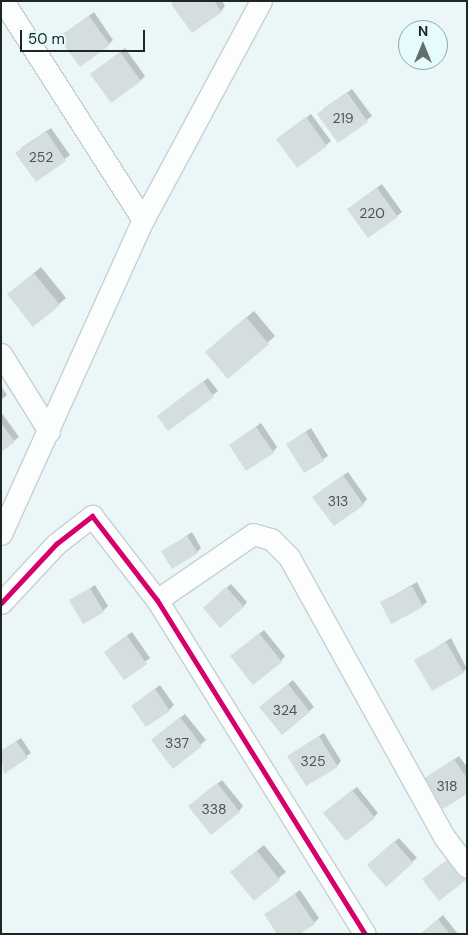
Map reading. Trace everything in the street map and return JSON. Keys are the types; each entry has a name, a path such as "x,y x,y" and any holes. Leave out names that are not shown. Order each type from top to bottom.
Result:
{"street":[{"path":"3,1 143,220"},
{"path":"1,534 143,220 261,1"},
{"path":"1,354 49,431"},
{"path":"1,603 56,544 92,516 156,600 366,934"},
{"path":"156,600 253,534 271,538 289,557 445,838 467,867"}],"building":[{"path":"174,1 214,1 222,12 192,33 171,4"},
{"path":"89,16 110,45 80,67 58,37"},
{"path":"120,52 141,81 111,103 90,74"},
{"path":"347,92 368,122 338,143 317,114"},
{"path":"306,117 327,146 297,168 276,139"},
{"path":"46,131 66,161 36,182 15,153"},
{"path":"377,188 398,217 368,238 347,209"},
{"path":"34,273 60,305 33,327 7,294"},
{"path":"246,317 269,344 228,379 205,352"},
{"path":"203,381 214,397 168,431 157,416"},
{"path":"1,423 15,442 1,452"},
{"path":"256,427 274,453 246,471 229,445"},
{"path":"306,432 324,461 304,473 286,444"},
{"path":"343,475 364,505 334,526 312,497"},
{"path":"187,536 198,553 172,569 161,551"},
{"path":"412,586 423,607 391,624 380,602"},
{"path":"226,587 244,607 220,628 203,608"},
{"path":"90,588 104,612 83,624 69,600"},
{"path":"259,633 282,662 253,685 230,656"},
{"path":"127,636 147,664 124,680 104,652"},
{"path":"446,642 464,673 432,691 414,660"},
{"path":"288,684 310,712 282,735 259,707"},
{"path":"155,689 170,711 146,727 131,706"},
{"path":"180,717 202,746 173,769 151,740"},
{"path":"319,736 338,767 306,786 287,756"},
{"path":"16,741 28,758 4,774 1,751"},
{"path":"454,759 467,778 467,794 443,809 423,779"},
{"path":"217,783 240,812 211,835 188,806"},
{"path":"352,790 375,818 346,841 323,813"},
{"path":"394,841 413,863 386,887 367,865"},
{"path":"257,851 280,880 254,901 230,872"},
{"path":"449,858 466,880 439,901 422,879"},
{"path":"295,894 315,924 300,934 277,934 264,914"},
{"path":"438,919 450,934 420,934"}],"cycle path":[{"path":"1,603 56,544 92,516 157,600 365,934"}]}
